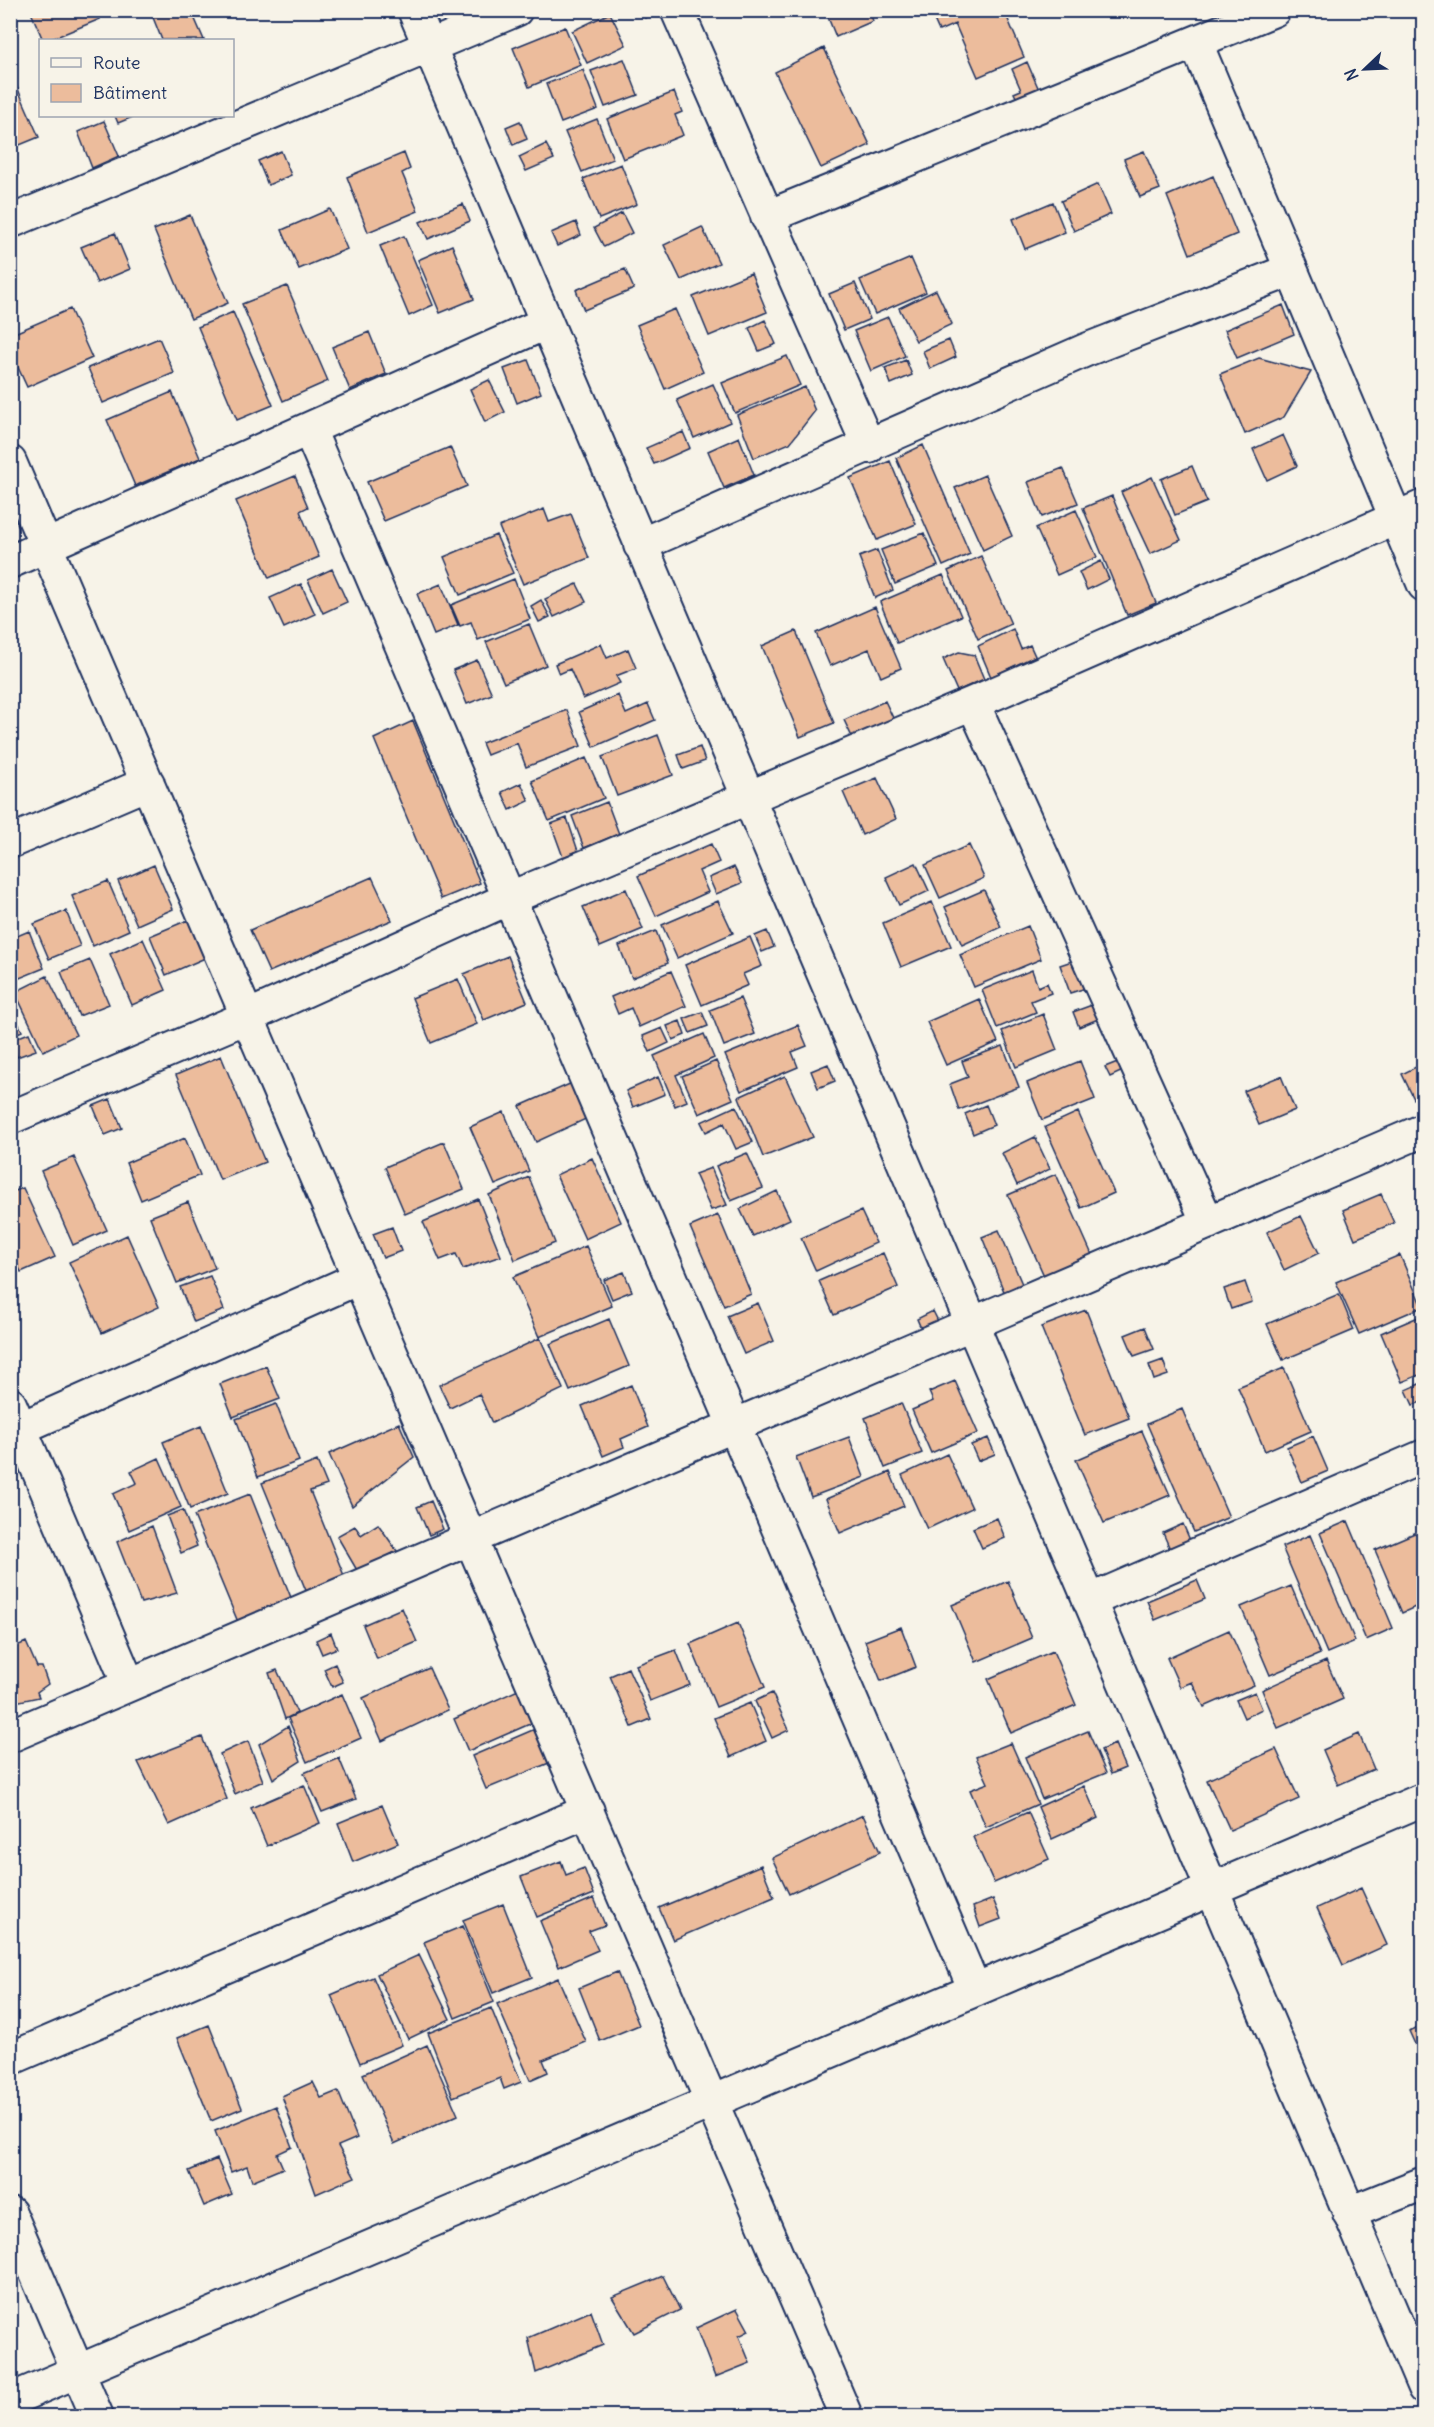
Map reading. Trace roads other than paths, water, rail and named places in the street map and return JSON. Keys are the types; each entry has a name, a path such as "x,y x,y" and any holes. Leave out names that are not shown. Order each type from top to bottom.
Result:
{"street":[{"path":"414,10 1424,2388"},
{"path":"10,222 516,10"},
{"path":"677,10 869,447"},
{"path":"767,217 1274,10"},
{"path":"1196,43 1424,585"},
{"path":"640,545 869,447 1086,350 1291,270"},
{"path":"10,562 546,323"},
{"path":"309,429 975,1990"},
{"path":"10,462 846,2416"},
{"path":"10,1118 248,1017 510,898 747,796 973,703 1424,506"},
{"path":"973,703 1208,1223"},
{"path":"10,842 148,783"},
{"path":"10,1736 1424,1130"},
{"path":"129,1685 16,1416 359,1278"},
{"path":"1089,1601 1424,1456"},
{"path":"10,2400 1424,1799"},
{"path":"10,2059 588,1811"},
{"path":"1349,2213 1424,2182"},
{"path":"10,2213 97,2416"}]}
